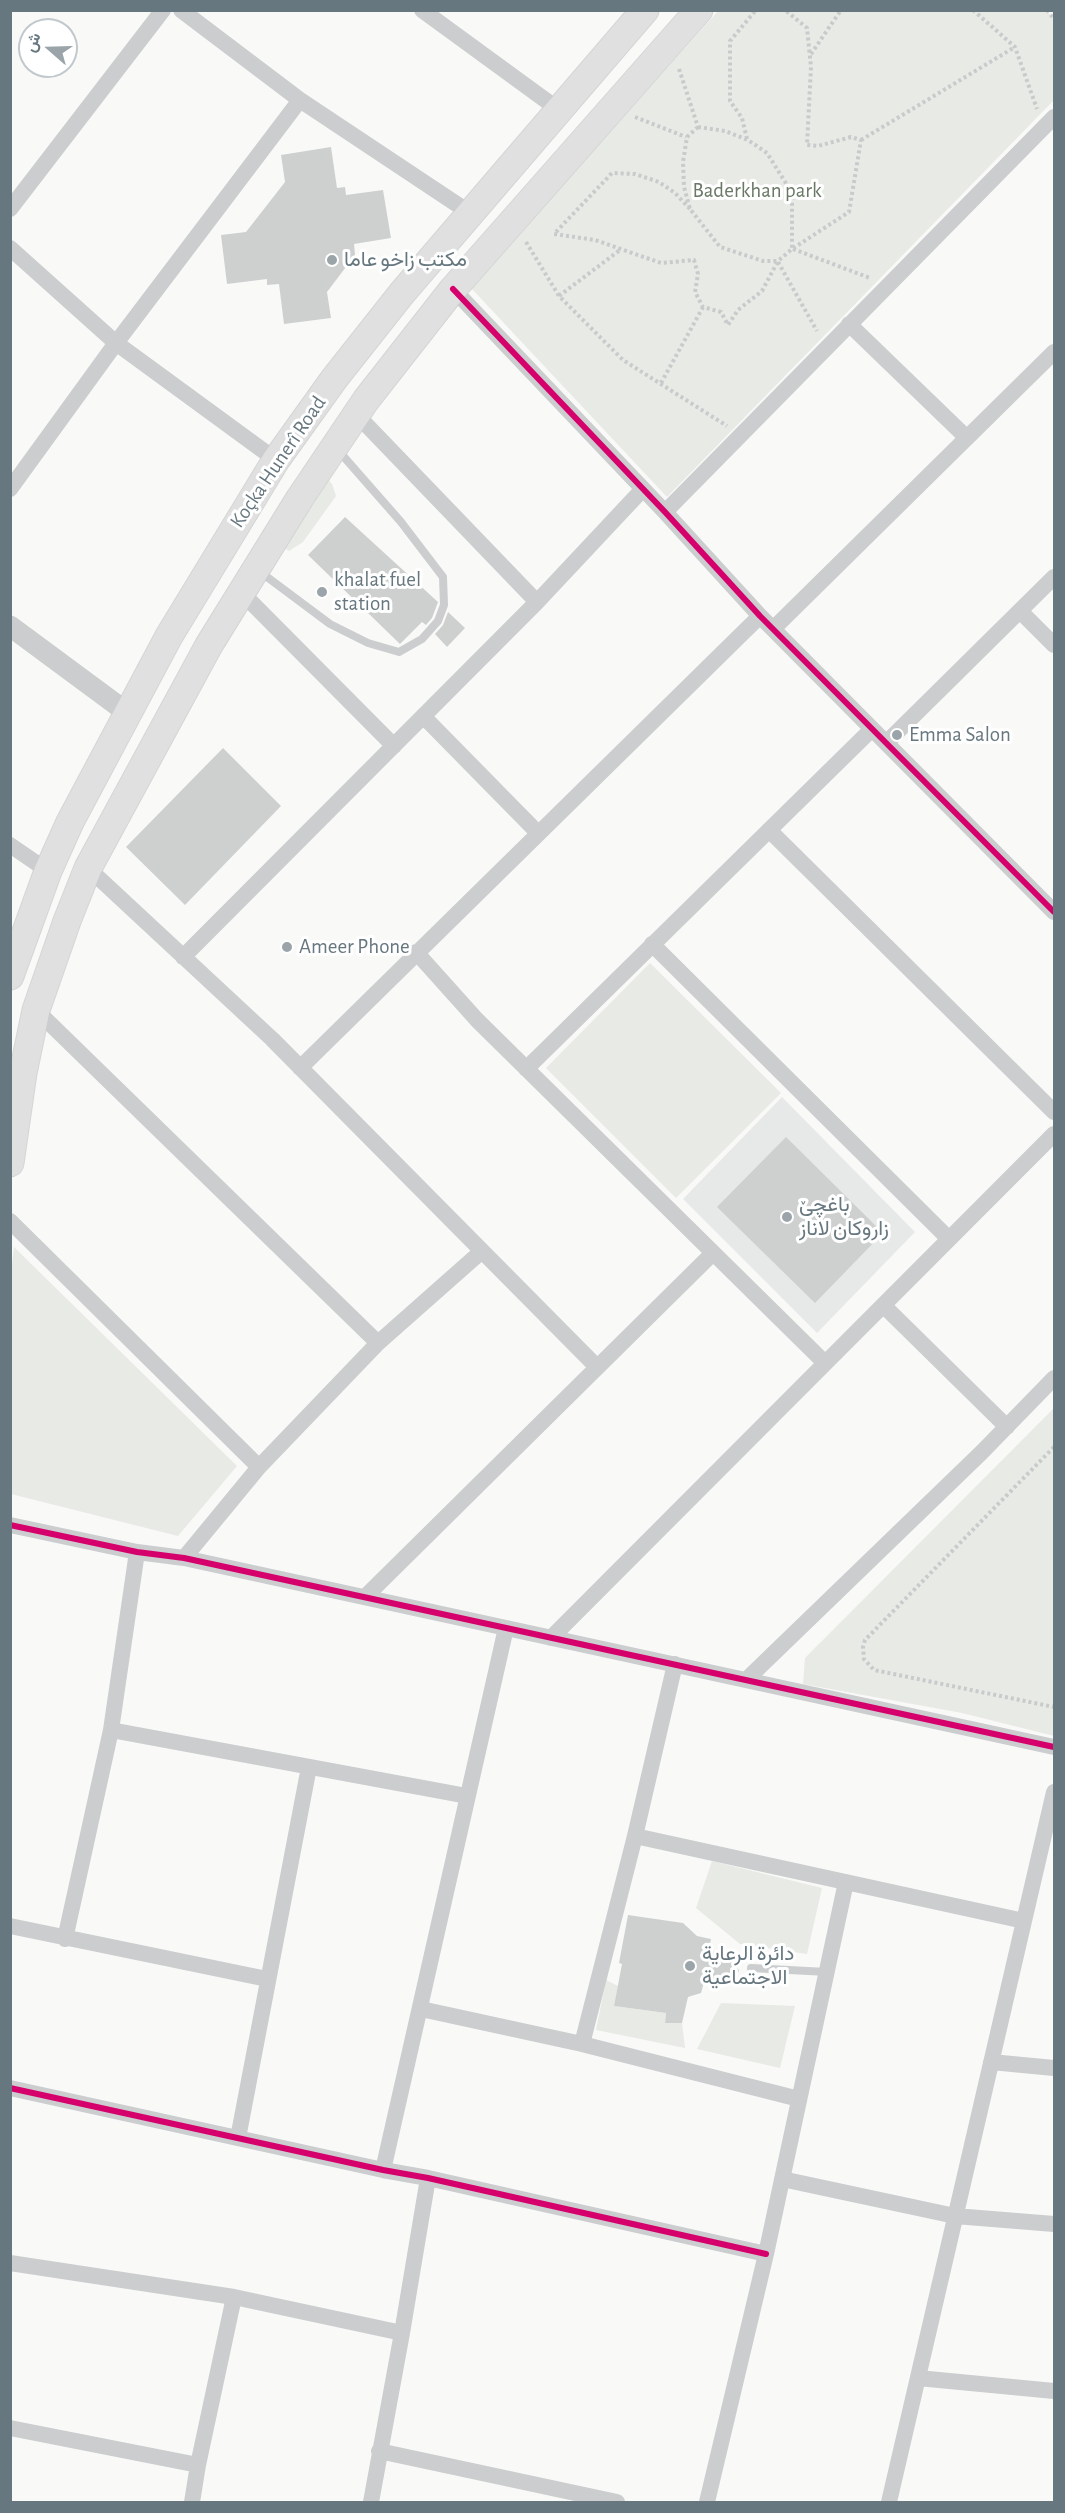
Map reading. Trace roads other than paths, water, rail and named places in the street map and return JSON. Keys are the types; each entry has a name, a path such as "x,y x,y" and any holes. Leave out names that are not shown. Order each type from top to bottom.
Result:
{"main road":[{"name":"Koçka Hunerî Road","path":"10,976 48,871 70,822 170,636 276,460 369,333 645,10"},
{"path":"10,1163 23,1073 36,1010 88,868 182,692 256,568 356,414 453,290 699,10"},
{"path":"369,333 401,356"}],"street":[{"path":"10,209 163,10"},
{"path":"181,10 300,100 470,213"},
{"path":"422,10 559,110"},
{"path":"10,489 116,343 300,100"},
{"path":"665,512 849,324 1047,116"},
{"path":"10,248 116,343 276,460"},
{"path":"453,290 665,512 760,616 1054,912"},
{"path":"849,324 967,438"},
{"path":"773,629 1054,352"},
{"path":"356,414 537,602"},
{"path":"183,957 537,602 643,489"},
{"path":"886,743 1054,577"},
{"path":"242,593 394,746"},
{"path":"1020,611 1054,645"},
{"path":"300,1068 760,616"},
{"path":"10,626 129,714"},
{"path":"423,716 538,833"},
{"path":"526,1069 872,729"},
{"path":"769,830 1054,1112"},
{"path":"10,845 48,871"},
{"path":"88,868 300,1068 596,1366"},
{"path":"652,944 949,1239"},
{"path":"416,952 477,1020 825,1363"},
{"path":"36,1010 378,1343"},
{"path":"551,1638 1054,1134"},
{"path":"10,1221 259,1467"},
{"path":"184,1558 259,1467 378,1343 482,1251"},
{"path":"365,1597 596,1366 713,1253"},
{"path":"883,1305 1007,1427"},
{"path":"746,1680 1007,1427 1054,1378"},
{"path":"10,1525 137,1552 184,1558 1054,1747"},
{"path":"65,1939 111,1730 137,1552"},
{"path":"382,2170 421,2009 506,1628"},
{"path":"582,2044 635,1836 675,1664"},
{"path":"111,1730 467,1796"},
{"path":"238,2138 309,1767"},
{"path":"889,2502 1054,1792"},
{"path":"635,1836 1024,1921"},
{"path":"707,2502 766,2254 846,1882"},
{"path":"10,1926 267,1979"},
{"path":"421,2009 582,2044 799,2099"},
{"path":"991,2062 1054,2068"},
{"path":"10,2088 766,2254"},
{"path":"371,2502 428,2178"},
{"path":"782,2179 955,2216 1054,2224"},
{"path":"10,2263 234,2297 402,2333"},
{"path":"192,2502 234,2297"},
{"path":"918,2378 1054,2391"},
{"path":"10,2428 198,2465"},
{"path":"379,2451 617,2502"}],"lane":[{"path":"256,568 330,624 369,643 399,651 422,639 438,621 444,604 443,578 401,522 334,446"},
{"path":"751,1968 826,1972"}],"place":[{"name":"مكتب زاخو عاما","path":"332,260"},
{"name":"khalat fuel station","path":"322,592"},
{"name":"Emma Salon","path":"897,735"},
{"name":"Ameer Phone","path":"287,947"},
{"name":"باغچێ زاروكان لاناز","path":"787,1217"},
{"name":"دائرة الرعاية الاجتماعية","path":"690,1966"}],"park label":[{"name":"Baderkhan park","path":"757,191"}]}
